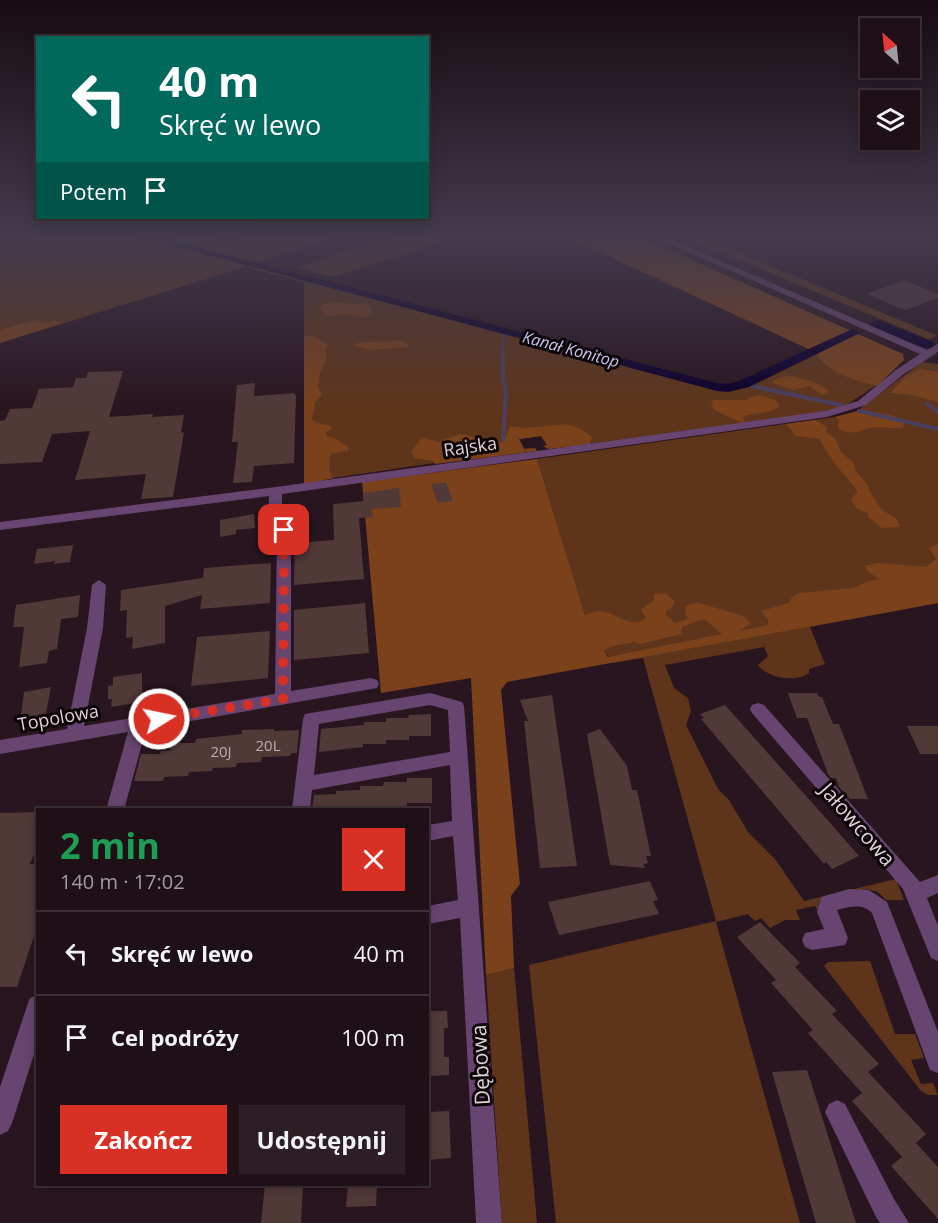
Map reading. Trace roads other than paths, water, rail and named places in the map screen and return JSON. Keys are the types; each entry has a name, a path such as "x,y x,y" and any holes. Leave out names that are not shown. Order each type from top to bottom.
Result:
{"street":[{"path":"788,293 926,353"},
{"name":"Rajska","path":"0,526 276,491 827,414 862,403 926,353 938,347"},
{"path":"276,491 275,525 284,530 283,699"},
{"path":"74,735 95,628 99,585"},
{"name":"Topolowa","path":"0,747 371,684"},
{"name":"Dębowa","path":"301,808 311,719 430,699 456,706 489,1223"},
{"name":"Jałowcowa","path":"758,709 911,884 938,951"},
{"path":"116,808 139,723"},
{"path":"304,784 458,757"},
{"path":"429,833 462,827"},
{"path":"915,894 938,884"},
{"path":"812,940 838,938 827,912 828,903 864,897 874,901 880,908 938,1062"},
{"path":"429,915 468,907"},
{"path":"0,1123 36,1012"},
{"path":"837,1112 885,1208 896,1223"}],"waterway":[{"name":"Kanał Konitop","path":"359,293 728,388 744,384 854,333"},
{"path":"873,326 878,324 929,345"},
{"path":"503,331 503,378 506,390 503,440"},
{"path":"752,386 841,405"},
{"path":"927,404 938,412"},
{"path":"859,411 938,429"}]}
